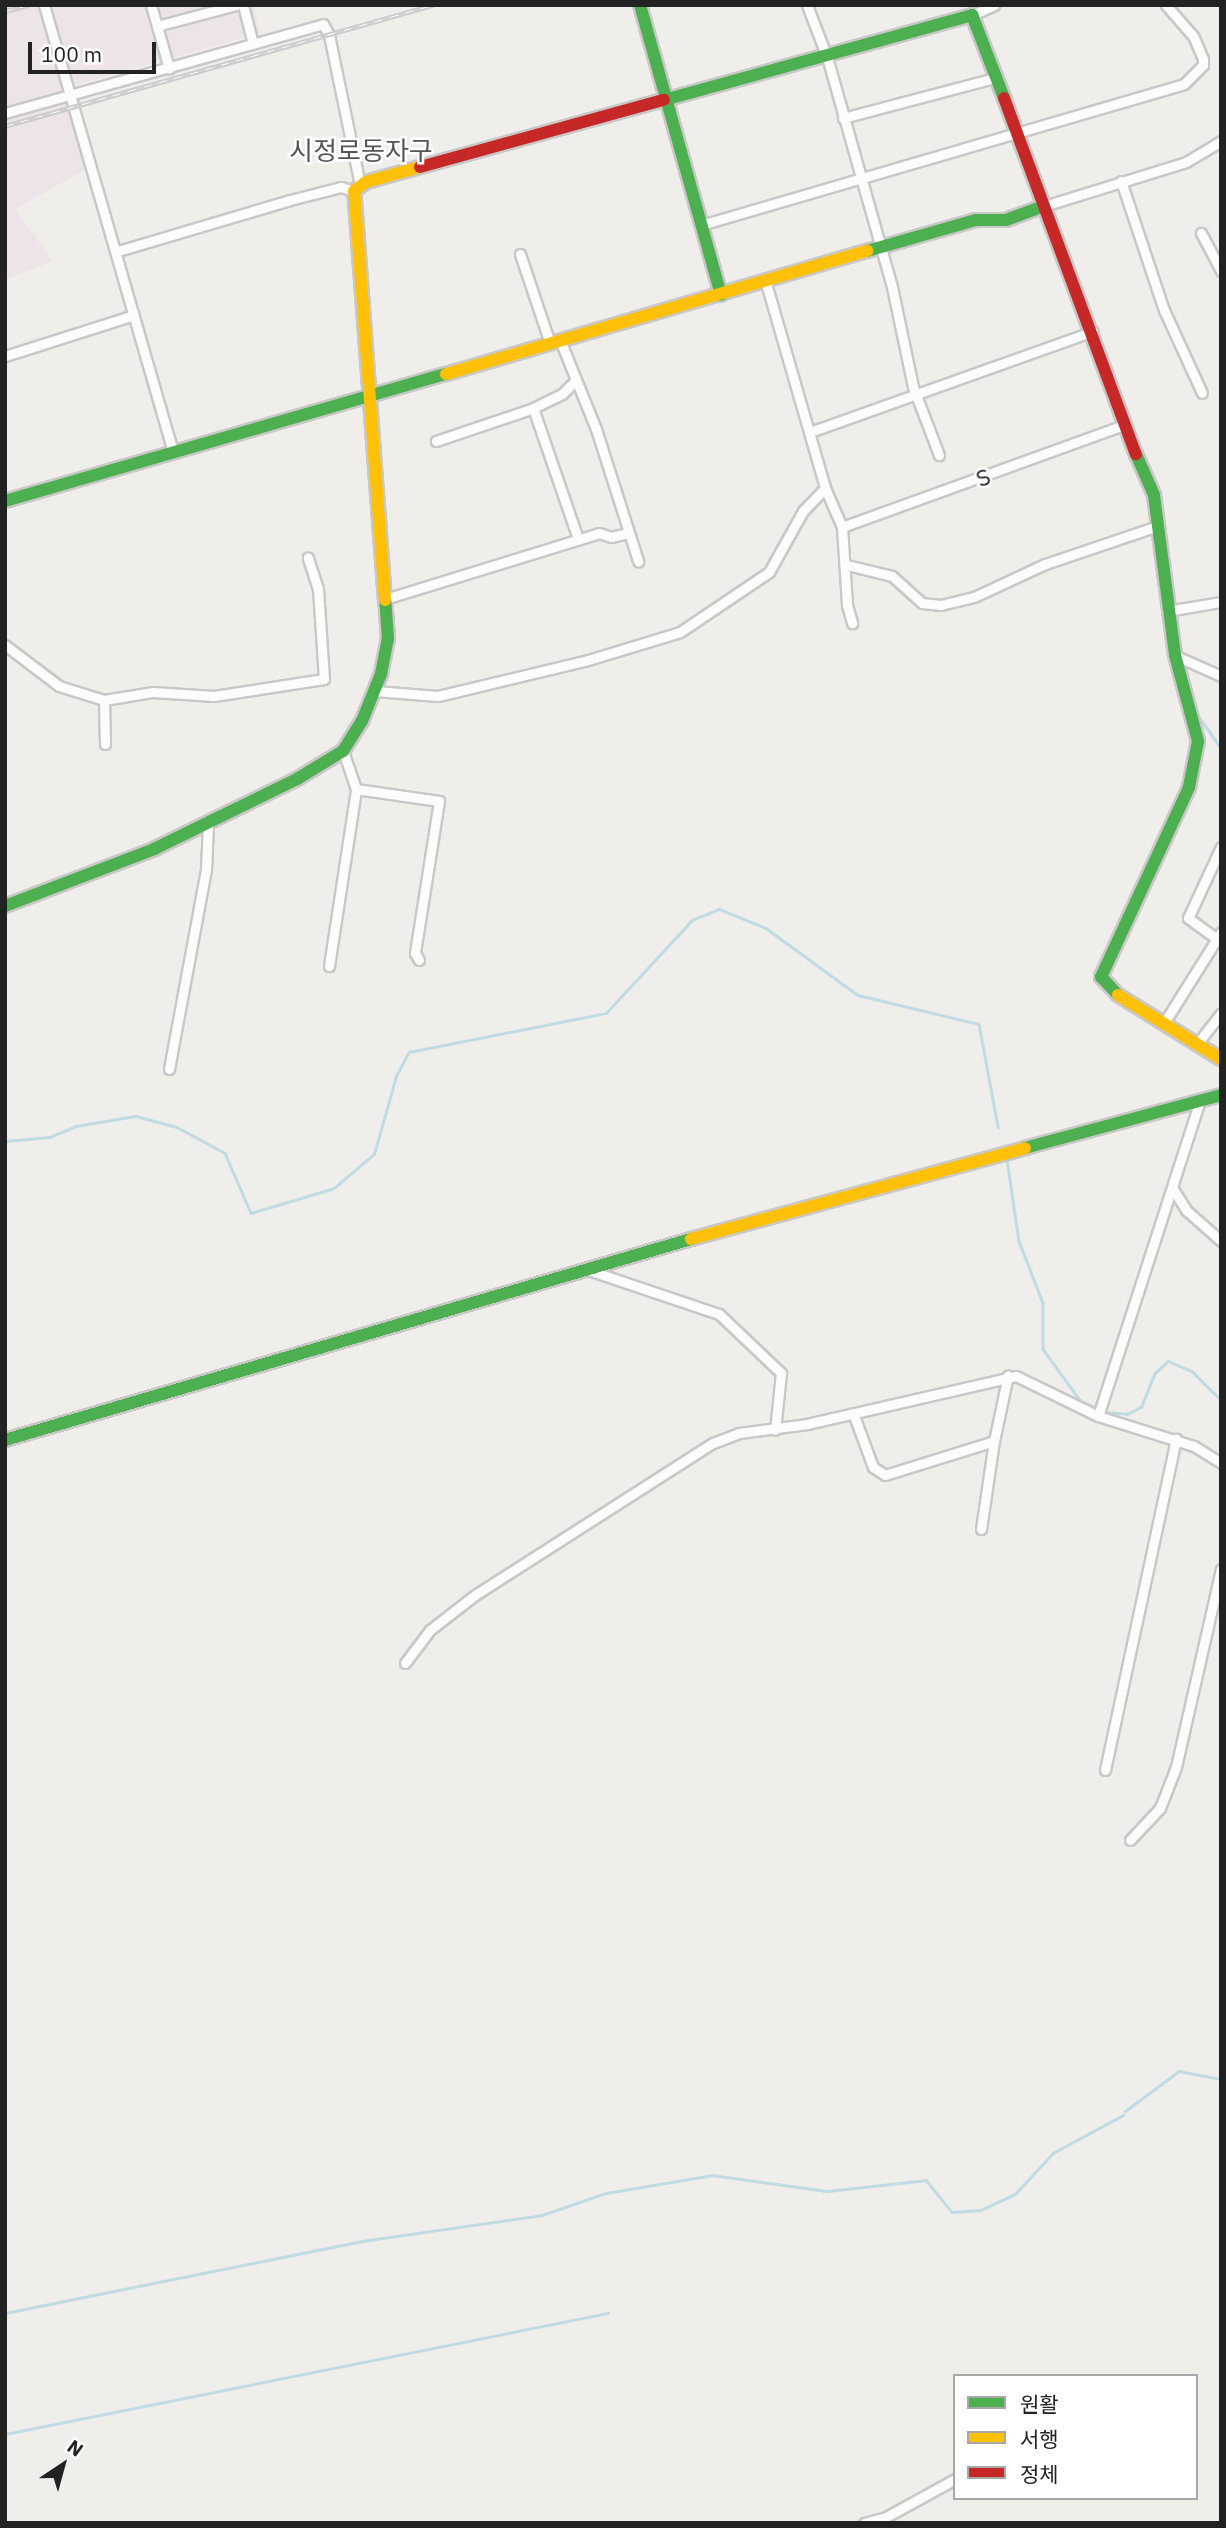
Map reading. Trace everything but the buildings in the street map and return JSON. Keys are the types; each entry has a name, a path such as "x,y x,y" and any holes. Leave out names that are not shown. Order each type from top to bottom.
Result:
{"street":[{"path":"44,5 118,251 173,451"},
{"path":"151,5 169,68"},
{"path":"157,26 236,5"},
{"path":"243,5 253,44"},
{"path":"640,5 721,295"},
{"path":"807,5 827,57 918,396 939,455"},
{"path":"118,251 289,200 341,187 357,188 668,99 827,57 972,15 993,5"},
{"path":"701,225 1184,84 1203,65 1203,59 1193,36 1166,5"},
{"path":"972,15 1014,134 1093,331 1124,425 1154,495 1167,611 1175,654 1198,741 1198,757 1189,787 1101,977 1117,994 1221,1059"},
{"path":"5,113 317,25 327,26 357,188 368,394 388,639 375,691 343,751 208,825 5,905"},
{"path":"843,118 993,78"},
{"path":"5,501 368,394 766,283 976,220 1006,220 1186,162 1221,141"},
{"path":"1121,181 1164,310 1202,393"},
{"path":"1201,233 1221,271"},
{"path":"520,254 555,342 596,429 638,561"},
{"path":"766,283 825,488 842,527 847,565 847,605 852,623"},
{"path":"5,356 134,315"},
{"path":"810,432 918,396 1093,331"},
{"path":"436,441 533,408 575,382"},
{"path":"533,408 578,539"},
{"name":"S","path":"842,527 1124,425"},
{"path":"375,691 438,696 588,660 680,632 769,572 803,511 825,488"},
{"path":"847,565 892,576 922,603 941,605 974,597 1045,564 1158,526"},
{"path":"385,599 578,539 629,533"},
{"path":"5,645 59,687 104,700 153,692 214,696 324,679 318,589 308,558"},
{"path":"1167,611 1221,601"},
{"path":"1175,654 1221,676"},
{"path":"104,700 105,744"},
{"path":"329,966 356,789 343,751"},
{"path":"356,789 439,800 415,953 419,960"},
{"path":"169,1069 206,870 208,825"},
{"path":"1164,1023 1219,936 1188,918 1221,847"},
{"path":"1197,1044 1221,1013"},
{"path":"5,1440 591,1271 1221,1095"},
{"path":"1098,1416 1200,1100"},
{"path":"1173,1188 1186,1210 1221,1241"},
{"path":"591,1271 699,1303 719,1314 781,1373 775,1430"},
{"path":"981,1529 1007,1375"},
{"path":"405,1663 442,1618 727,1436 775,1430 1007,1375 1023,1378 1098,1416 1176,1439 1221,1463"},
{"path":"853,1413 873,1467 885,1475 994,1441"},
{"path":"1105,1770 1176,1439"},
{"path":"1130,1840 1160,1808 1176,1767 1221,1569"},
{"path":"864,2523 886,2517 953,2480"}],"shaded area":[{"path":"5,5 259,5 254,7 260,33 61,89 87,169 15,209 53,261 5,280"}],"waterway":[{"path":"1197,714 1221,748"},
{"path":"334,1188 374,1154 396,1076 409,1052 606,1013 692,920 719,909 766,928 858,995 979,1024 998,1127"},
{"path":"5,1141 50,1137 76,1126 136,1116 177,1127 225,1153 251,1213 331,1189"},
{"path":"1007,1159 1019,1241 1043,1303 1043,1349 1080,1400 1098,1409"},
{"path":"1106,1412 1127,1414 1141,1407 1155,1373 1168,1361 1192,1371 1221,1400"},
{"path":"1125,2111 1179,2071 1221,2079"},
{"path":"5,2313 362,2241 542,2215 606,2193 712,2175 828,2191 926,2180 952,2212 981,2210 1015,2194 1053,2153 1123,2115"},
{"path":"5,2434 608,2313"}],"railway":[{"path":"5,11 29,5"},
{"path":"5,126 434,5"}],"traffic: fast":[{"path":"640,5 721,295"},
{"path":"664,100 972,15 1004,98"},
{"path":"867,251 976,220 1006,220 1044,206"},
{"path":"5,501 446,374"},
{"path":"1118,995 1101,977 1189,787 1198,741 1175,655 1154,495 1136,454"},
{"path":"5,906 154,849 297,779 343,751 362,721 381,674 388,639 385,600"},
{"path":"1025,1148 1221,1095"},
{"path":"5,1440 691,1239"}],"traffic: slow":[{"path":"385,600 354,191 366,182 420,167"},
{"path":"446,374 867,251"},
{"path":"1118,995 1221,1059"},
{"path":"691,1239 1025,1148"}],"traffic: jam":[{"path":"1004,98 1136,454"},
{"path":"420,167 664,100"}],"district":[{"name":"시정로동자구","path":"361,151"}]}
